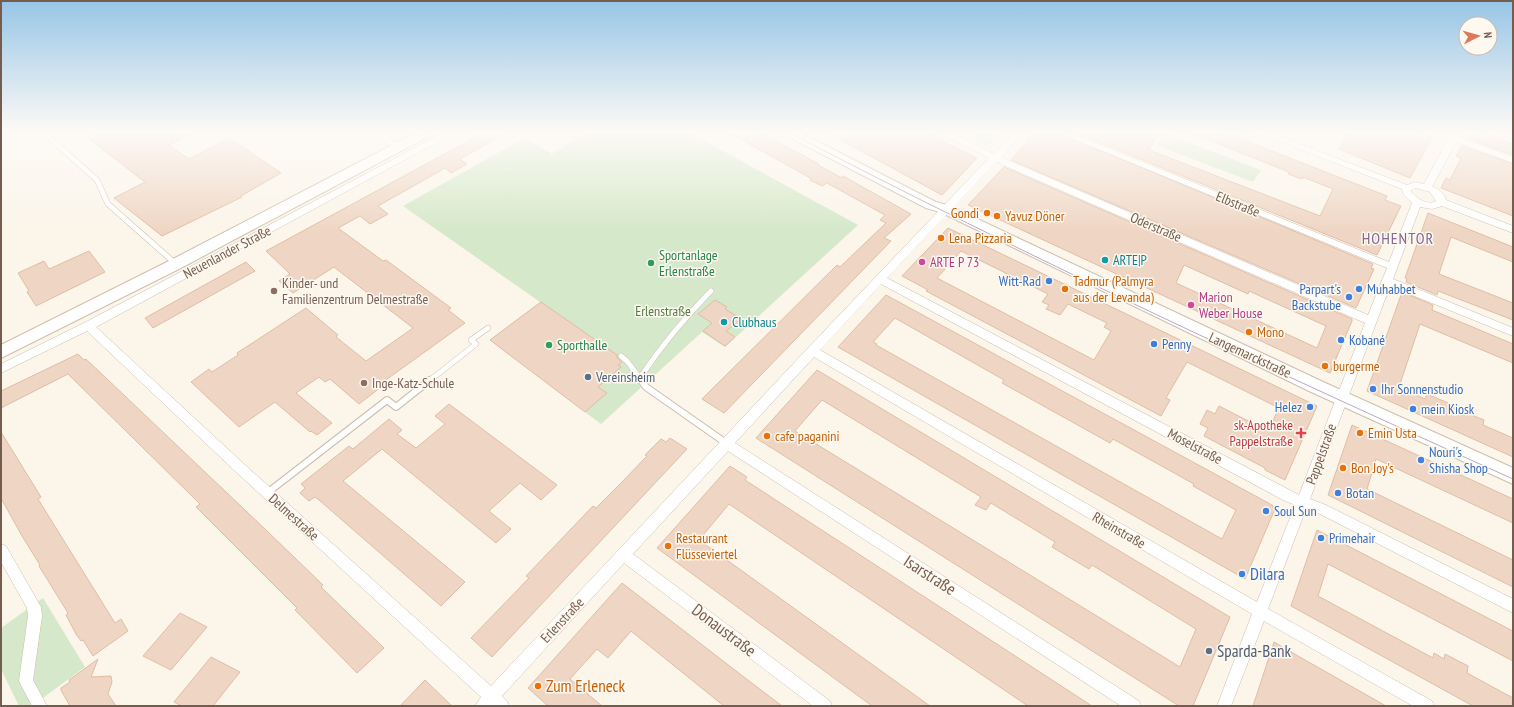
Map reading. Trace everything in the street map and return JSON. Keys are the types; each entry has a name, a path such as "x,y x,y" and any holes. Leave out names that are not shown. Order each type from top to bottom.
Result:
{"main road":[{"name":"Neuenlander Straße","path":"1,352 176,264 365,165"},
{"name":"Langemarckstraße","path":"854,165 932,205 945,209 1342,398 1513,476"},
{"name":"Langemarckstraße","path":"867,165 936,201 945,209"}],"street":[{"name":"Neuenlander Straße","path":"1,369 88,326 390,165"},
{"name":"Erlenstraße","path":"487,701 812,351 945,209 989,165"},
{"name":"Oderstraße","path":"1012,165 1372,321"},
{"name":"Elbstraße","path":"1142,165 1393,267"},
{"path":"1346,165 1406,188 1415,185 1427,187 1438,194 1441,198 1441,202"},
{"path":"1427,187 1439,165"},
{"path":"1406,188 1406,192 1409,197 1417,202 1433,206 1438,205 1441,202"},
{"name":"Pappelstraße","path":"1224,706 1417,202"},
{"path":"1441,202 1513,230"},
{"name":"Moselstraße","path":"880,279 1287,496 1322,509 1513,606"},
{"path":"1387,281 1513,332"},
{"name":"Delmestraße","path":"88,326 487,701 502,706"},
{"name":"Rheinstraße","path":"812,351 1260,612 1427,706"},
{"name":"Isarstraße","path":"726,443 1134,706"},
{"path":"1,550 34,608 35,616 26,681 40,706"},
{"name":"Donaustraße","path":"623,554 825,706"}],"lane":[{"path":"80,165 97,180 108,204 176,264"},
{"path":"639,379 661,346 683,319 711,291"},
{"path":"267,493 387,400 396,407 476,344 471,340 488,328"},
{"path":"621,356 627,361 646,387 726,443"}],"green space":[{"name":"Sportanlage Erlenstraße","path":"477,165 748,165 858,225 725,347 702,332 601,424 490,340 540,302 403,206"},
{"path":"1208,165 1248,165 1261,170 1253,182"},
{"path":"43,598 85,667 32,706 19,706 1,669 1,628"}],"building":[{"path":"123,165 269,165 281,173 241,196 242,197 162,236 114,198 145,182"},
{"path":"424,165 465,165 451,173 445,168 378,206 388,214 370,224 360,216 338,228 383,261 386,260 451,308 448,310 465,323 383,382 385,384 359,404 330,379 325,382 319,377 296,393 332,423 317,435 311,431 310,432 275,402 239,427 191,382 209,369 212,372 238,355 237,353 306,308 338,335 336,337 366,361 413,328 334,267 293,293 279,281 290,274 266,251"},
{"path":"787,165 818,165 842,178 843,176 911,214 884,238 891,241 724,413 702,399 837,265 840,267 886,223 880,220 885,215 827,183 822,186 810,180 812,179"},
{"path":"887,165 970,165 942,195"},
{"path":"1023,165 1135,165 1373,264 1371,268 1374,269 1356,308"},
{"path":"1155,165 1188,165 1320,216 1333,189 1303,177 1302,179 1288,174 1289,172 1271,165 1308,165 1387,196 1385,200 1401,206 1377,255"},
{"path":"1378,165 1417,165 1410,178"},
{"path":"1458,165 1513,165 1513,216 1441,188 1446,178 1450,180"},
{"path":"1004,167 1352,319 1352,321 1330,373 968,205","holes":["1184,265 1248,294 1249,291 1326,326 1317,348 1176,283"]},
{"path":"1428,213 1513,247 1513,262 1451,237 1439,274 1513,303 1513,320 1438,291 1437,295 1406,282 1407,279 1405,278"},
{"path":"948,228 1317,406 1285,480 1204,436 1208,428 1200,424 1207,410 1215,414 1219,406 1268,431 1279,408 1187,362 1166,398 1170,400 1161,416 926,291 928,290 902,276","holes":["961,251 1048,294 1042,302 1049,305 1046,309 1060,315 1068,304 1107,323 1104,327 1111,331 1094,360 937,278"]},
{"path":"89,251 105,272 36,306 18,273 44,261 49,269"},
{"path":"246,262 255,271 153,328 145,318"},
{"path":"1402,292 1433,305 1432,310 1513,344 1513,363 1420,324 1399,387 1425,399 1427,394 1474,414 1474,416 1484,420 1483,425 1513,438 1513,457 1367,391"},
{"path":"886,295 1272,505 1275,509 1245,579 838,347","holes":["895,318 1004,380 1002,383 1110,443 1113,439 1194,484 1193,486 1236,510 1222,539 873,342"]},
{"name":"Clubhaus","path":"715,300 727,307 725,309 741,319 726,331 735,337 725,346 703,331 712,323 698,314"},
{"name":"Sporthalle","path":"541,302 617,355 617,358 622,362 618,365 621,367 598,387 607,393 585,412 490,340"},
{"path":"78,354 84,360 86,359 266,530 323,585 321,587 384,648 357,673 295,610 297,608 196,507 200,504 68,374 1,408 1,391"},
{"path":"817,370 1230,617 1193,706 1179,706 756,438","holes":["822,400 981,497 975,505 986,510 991,503 1055,542 1052,547 1089,569 1092,565 1196,629 1180,667 795,431"]},
{"path":"449,404 557,485 541,500 520,483 489,511 511,529 496,543 382,449 343,481 465,582 441,606 319,500 315,497 309,501 300,493 305,488 301,484 349,446 353,449 389,419 402,430 397,434 416,448 445,424 435,416"},
{"path":"1352,425 1513,499 1513,523 1376,459 1367,489 1513,560 1513,587 1328,495"},
{"path":"1,432 41,497 38,499 115,623 121,619 128,631 93,656 83,640 81,641 76,634 66,615 68,613 39,566 40,565 1,498"},
{"path":"670,438 687,449 492,657 471,638 529,578 526,576 593,506 596,508 647,456 645,455 661,439 666,442"},
{"path":"730,466 747,477 745,480 1092,706 1028,706 729,504 699,540 930,706 872,706 657,548"},
{"path":"1317,530 1513,631 1513,661 1328,564 1318,596 1433,658 1434,653 1444,659 1445,654 1468,666 1467,673 1513,698 1513,706 1473,706 1291,606"},
{"path":"622,583 782,706 724,706 631,631 608,658 597,649 570,679 602,706 548,706 528,688"},
{"path":"180,613 207,627 171,670 143,656"},
{"path":"1274,642 1298,656 1386,706 1253,706"},
{"path":"211,657 240,672 213,706 182,706 174,702"},
{"path":"98,659 91,677 111,676 112,682 108,694 116,706 70,706 61,688 70,682 69,680"},
{"path":"425,680 452,706 400,706"}],"tram line":[{"path":"852,165 1148,311 1513,479"}],"place":[{"name":"Gondi","path":"987,213"},
{"name":"Yavuz Döner","path":"997,216"},
{"name":"Lena Pizzaria","path":"941,238"},
{"name":"ARTE|P","path":"1105,260"},
{"name":"ARTE P 73","path":"922,262"},
{"name":"Sportanlage Erlenstraße","path":"651,263"},
{"name":"Witt-Rad","path":"1049,281"},
{"name":"Tadmur (Palmyra aus der Levanda)","path":"1065,289"},
{"name":"Muhabbet","path":"1359,289"},
{"name":"Kinder- und Familienzentrum Delmestraße","path":"274,291"},
{"name":"Parpart's Backstube","path":"1349,297"},
{"name":"Marion Weber House","path":"1191,305"},
{"name":"Clubhaus","path":"724,322"},
{"name":"Mono","path":"1249,332"},
{"name":"Kobané","path":"1341,340"},
{"name":"Penny","path":"1154,344"},
{"name":"Sporthalle","path":"549,345"},
{"name":"burgerme","path":"1325,366"},
{"name":"Vereinsheim","path":"588,377"},
{"name":"Inge-Katz-Schule","path":"364,383"},
{"name":"Ihr Sonnenstudio","path":"1373,389"},
{"name":"Helez","path":"1310,407"},
{"name":"mein Kiosk","path":"1413,409"},
{"name":"sk-Apotheke Pappelstraße","path":"1301,433"},
{"name":"Emin Usta","path":"1360,433"},
{"name":"cafe paganini","path":"767,436"},
{"name":"Nouri's Shisha Shop","path":"1421,460"},
{"name":"Bon Joy's","path":"1343,468"},
{"name":"Botan","path":"1338,493"},
{"name":"Soul Sun","path":"1266,511"},
{"name":"Primehair","path":"1321,538"},
{"name":"Restaurant Flüsseviertel","path":"668,546"},
{"name":"Dilara","path":"1242,574"},
{"name":"Sparda-Bank","path":"1209,651"},
{"name":"Zum Erleneck","path":"538,686"}],"district":[{"name":"HOHENTOR","path":"1398,238"}]}
